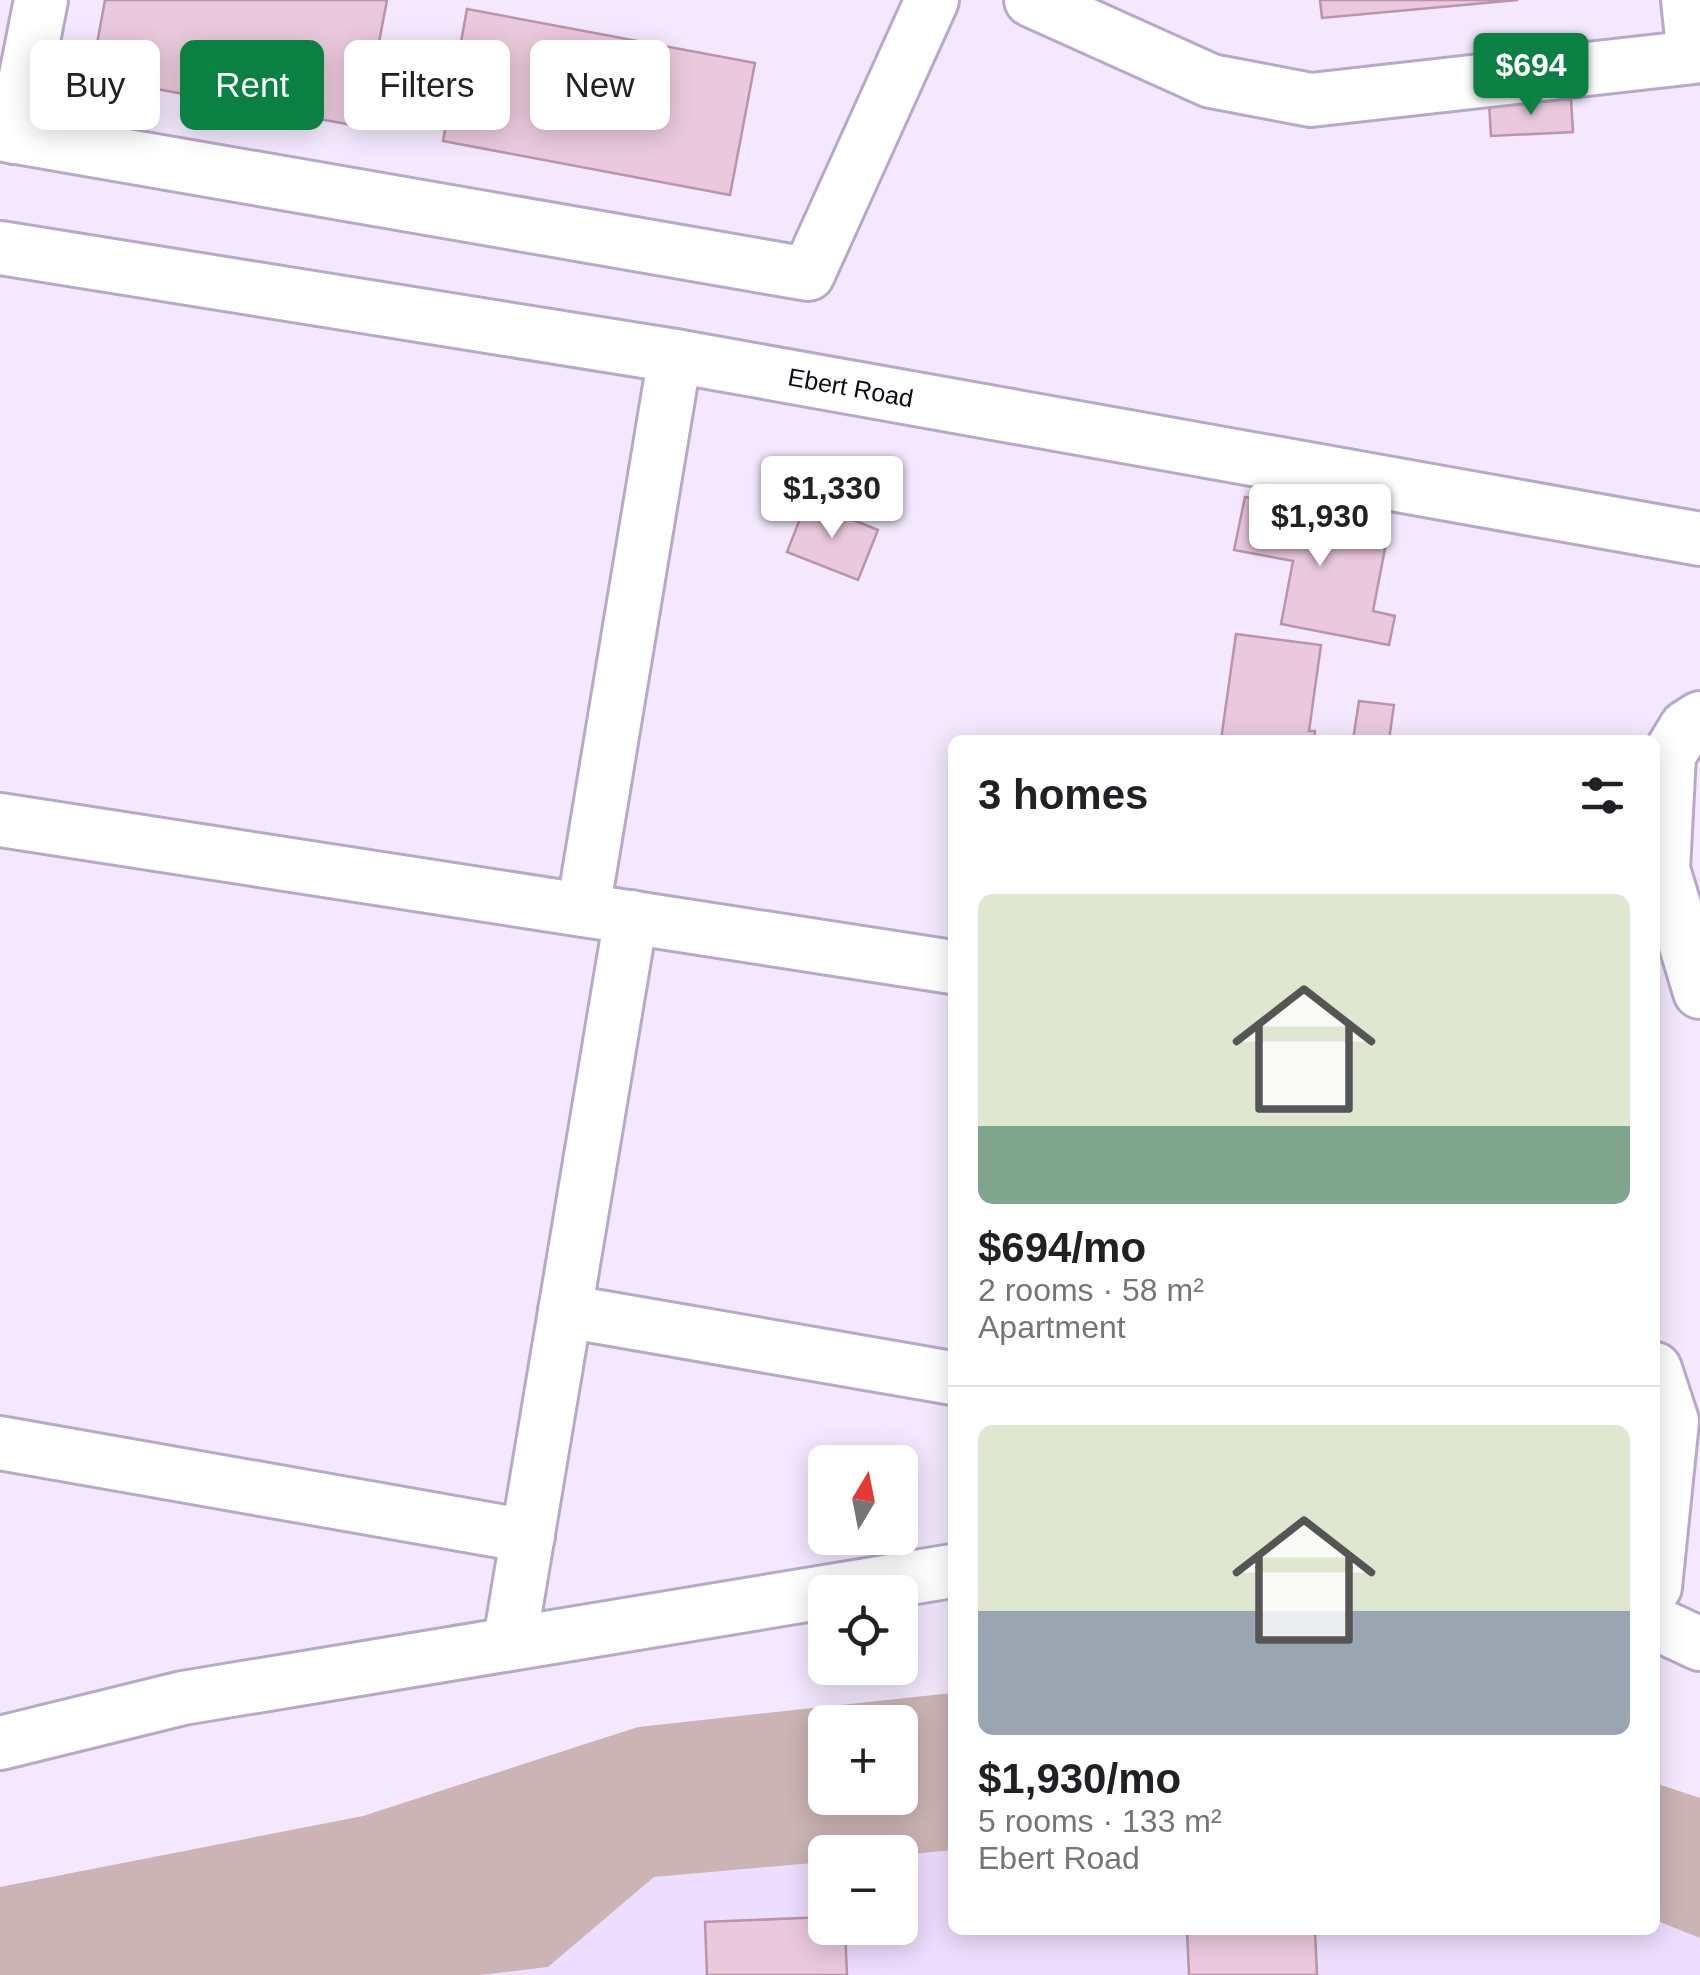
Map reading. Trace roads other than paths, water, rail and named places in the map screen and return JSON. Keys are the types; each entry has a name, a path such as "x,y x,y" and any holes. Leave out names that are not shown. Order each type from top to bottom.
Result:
{"street":[{"path":"40,0 7,135 808,274 932,0"},
{"path":"1031,0 1211,81 1312,100 1697,57 1688,0"},
{"name":"Ebert Road","path":"0,248 675,356 1700,539"},
{"path":"510,1641 565,1311 607,913 675,356"},
{"path":"1700,718 1686,728 1669,754 1663,870 1700,992"},
{"path":"0,820 948,965"},
{"path":"565,1311 948,1377"},
{"path":"1660,1384 1672,1421 1660,1500"},
{"path":"0,1442 528,1536"},
{"path":"0,1743 183,1698 948,1572"},
{"path":"1660,1625 1700,1644"}]}
